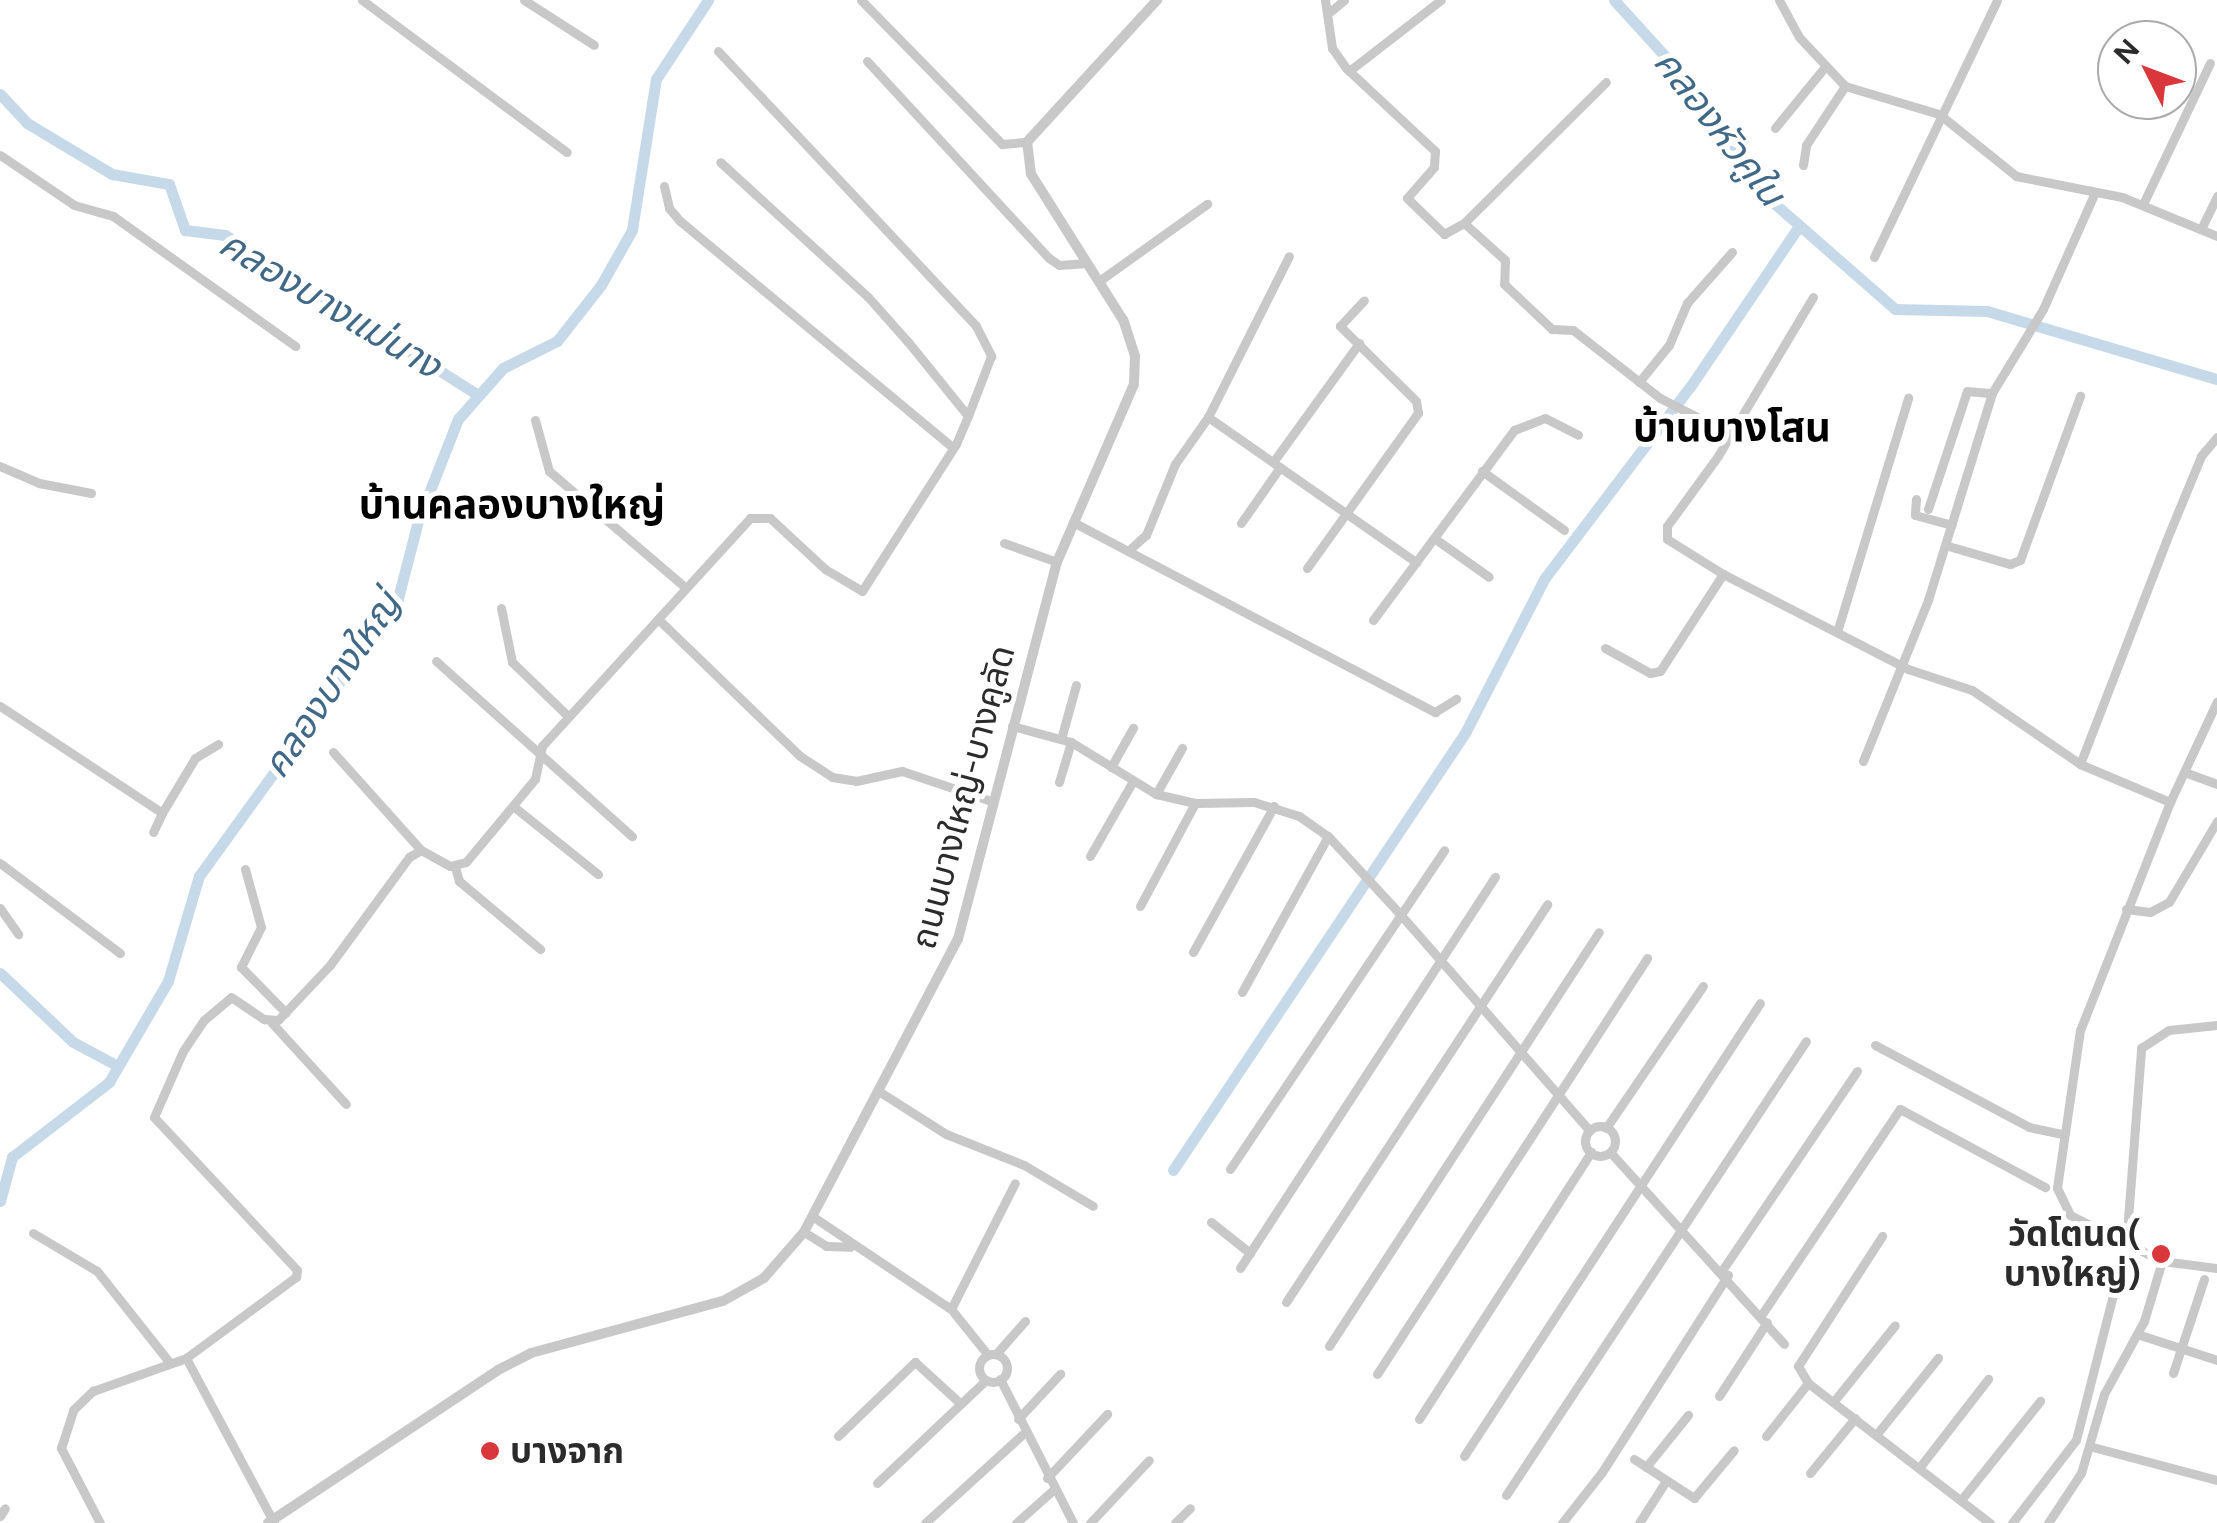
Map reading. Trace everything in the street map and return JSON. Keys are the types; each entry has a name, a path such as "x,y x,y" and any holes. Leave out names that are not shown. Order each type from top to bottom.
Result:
{"street":[{"path":"362,0 566,152"},
{"path":"524,0 594,45"},
{"path":"862,0 1002,144 1027,142 1157,0"},
{"path":"1325,0 1331,11 1332,48 1349,71 1435,151 1434,166 1408,204 1444,234 1464,223 1606,82"},
{"path":"1331,11 1344,0"},
{"path":"1349,71 1441,0"},
{"path":"1779,0 1824,68 1845,86 1939,114 2002,170 2143,204 2217,236"},
{"path":"1874,257 1939,114 1997,0"},
{"path":"455,866 535,779 540,754 568,716 758,514 862,591 953,448 991,356 976,326 718,51"},
{"path":"867,61 1048,258 1058,265 1088,263"},
{"path":"2143,204 2210,63"},
{"path":"1775,128 1824,68"},
{"path":"1803,165 1806,145 1845,86"},
{"name":"ถนนบางใหญ่-บางคูลัด","path":"271,1522 498,1370 531,1353 724,1302 764,1278 804,1232 958,939 1057,562 1119,431 1134,384 1133,346 1099,281 1031,174 1027,142"},
{"path":"0,155 74,205 113,216 295,346"},
{"path":"720,162 868,297 968,416"},
{"path":"664,186 668,208 680,221 953,448"},
{"path":"1863,762 1946,545 1992,393 2043,309 2095,192"},
{"path":"2201,229 2217,196"},
{"path":"1099,281 1206,204"},
{"path":"1464,223 1505,260 1504,284 1530,312 1552,329 1573,330 1668,402 1690,408 1732,435"},
{"path":"1639,382 1669,345 1687,303 1732,252"},
{"path":"1128,552 1146,535 1175,464 1208,417 1288,256"},
{"path":"1813,297 1732,435 1666,530 1673,544 1722,574 1902,665 1972,690 2080,764 2170,802"},
{"path":"1306,568 1419,408 1340,323 1364,300"},
{"path":"1241,522 1358,343"},
{"path":"1928,509 1968,391 1992,393"},
{"path":"1946,545 2010,564 2020,560 2080,396"},
{"path":"1837,632 1908,398"},
{"path":"1208,417 1416,562"},
{"path":"1374,620 1518,427 1545,418 1578,434"},
{"path":"535,420 549,470 686,588"},
{"path":"2080,764 2201,456 2217,437"},
{"path":"0,466 39,483 90,493"},
{"path":"1482,471 1564,530"},
{"path":"1916,500 1915,515 1952,525"},
{"path":"1074,522 1436,712 1456,699"},
{"path":"1434,538 1490,577"},
{"path":"1004,543 1057,562"},
{"path":"1605,648 1650,673 1660,672 1722,574"},
{"path":"500,608 512,662 568,716"},
{"path":"658,619 800,756 832,777 856,781 902,771 992,801"},
{"path":"436,661 632,836"},
{"path":"1059,782 1076,685"},
{"path":"2217,701 2187,773 2170,802 2080,1030 2062,1134 2061,1206 2162,1262 2217,1268"},
{"path":"0,706 162,814"},
{"path":"1012,726 1066,741 1156,794 1196,803 1274,806 1328,836 1590,1130 1590,1152 1419,1419"},
{"path":"1111,767 1133,728"},
{"path":"152,832 196,758 218,744"},
{"path":"1156,794 1182,748"},
{"path":"332,752 421,850 455,866 459,881 540,949"},
{"path":"2187,773 2217,784"},
{"path":"1090,856 1133,781"},
{"path":"1140,906 1196,803"},
{"path":"513,806 598,874"},
{"path":"1193,952 1274,806"},
{"path":"2126,908 2150,912 2169,902 2217,822"},
{"path":"1242,992 1328,836"},
{"path":"271,1022 286,1014 409,856 421,850"},
{"path":"1230,1169 1444,850"},
{"path":"0,863 120,954"},
{"path":"245,869 262,928 240,966 286,1014"},
{"path":"1240,1268 1495,877"},
{"path":"1286,1302 1547,904"},
{"path":"0,908 18,934"},
{"path":"1329,1346 1599,932"},
{"path":"1377,1374 1647,958"},
{"path":"1590,1130 1606,1128 1702,986"},
{"path":"100,1523 66,1459 64,1429 92,1390 186,1358 293,1283 296,1270 154,1117 182,1051 226,998 271,1022 346,1104"},
{"path":"1464,1456 1760,1003"},
{"path":"2126,1244 2141,1048 2170,1030 2217,1025"},
{"path":"1506,1495 1806,1041"},
{"path":"1874,1045 2030,1128 2062,1134"},
{"path":"1562,1523 1602,1472 1857,1070"},
{"path":"880,1092 946,1134 998,1152 1093,1206"},
{"path":"1719,1396 1900,1109 2045,1187"},
{"path":"1606,1128 1614,1136 1610,1152"},
{"path":"1590,1152 1610,1152 1726,1272 1784,1344"},
{"path":"951,1309 1015,1184"},
{"path":"812,1216 836,1228 850,1247 951,1309 1006,1366 1000,1380 1024,1434 1073,1523"},
{"path":"1211,1222 1250,1253"},
{"path":"804,1232 826,1246 850,1247"},
{"path":"33,1233 97,1272 169,1362"},
{"path":"1882,1236 1798,1366 1808,1383 1990,1523"},
{"path":"2012,1523 2076,1440 2123,1256"},
{"path":"2048,1523 2074,1488 2109,1380 2137,1334 2162,1262"},
{"path":"2173,1373 2204,1279"},
{"path":"986,1380 979,1364 1025,1321"},
{"path":"1834,1401 1895,1325"},
{"path":"2137,1334 2217,1360"},
{"path":"186,1358 271,1522"},
{"path":"1876,1434 1938,1358"},
{"path":"838,1436 915,1362 961,1404"},
{"path":"1018,1419 1060,1374"},
{"path":"1919,1468 1988,1379"},
{"path":"876,1484 986,1380 1000,1380"},
{"path":"1766,1436 1808,1383"},
{"path":"1961,1500 2040,1401"},
{"path":"1047,1478 1107,1414"},
{"path":"1646,1467 1688,1415"},
{"path":"1810,1473 1855,1418"},
{"path":"925,1523 1024,1434"},
{"path":"2089,1446 2217,1480"},
{"path":"1634,1459 1666,1481 1700,1497 1734,1450"},
{"path":"1090,1523 1148,1460"},
{"path":"1639,1523 1666,1481"},
{"path":"1016,1523 1053,1490"},
{"path":"1175,1523 1190,1508"}],"waterway":[{"name":"คลองบางใหญ่","path":"0,1201 12,1157 109,1082 168,981 199,876 397,602 418,521 458,419 503,368 557,341 601,285 632,230 656,79 708,0"},
{"name":"คลองหัวคูใน","path":"1614,0 1714,110 1759,190 1895,309 1987,311 2217,379"},
{"name":"คลองบางแม่นาง","path":"0,94 27,123 112,174 169,184 185,230 225,235 475,393"},
{"path":"1173,1170 1465,733 1544,579 1690,387 1799,226"},
{"path":"0,973 73,1042 118,1066"}],"place":[{"name":"วัดโตนด( บางใหญ่)","path":"2161,1254"},
{"name":"บางจาก","path":"490,1451"}],"district":[{"name":"บ้านบางโสน","path":"1732,427"},
{"name":"บ้านคลองบางใหญ่","path":"512,504"}]}
